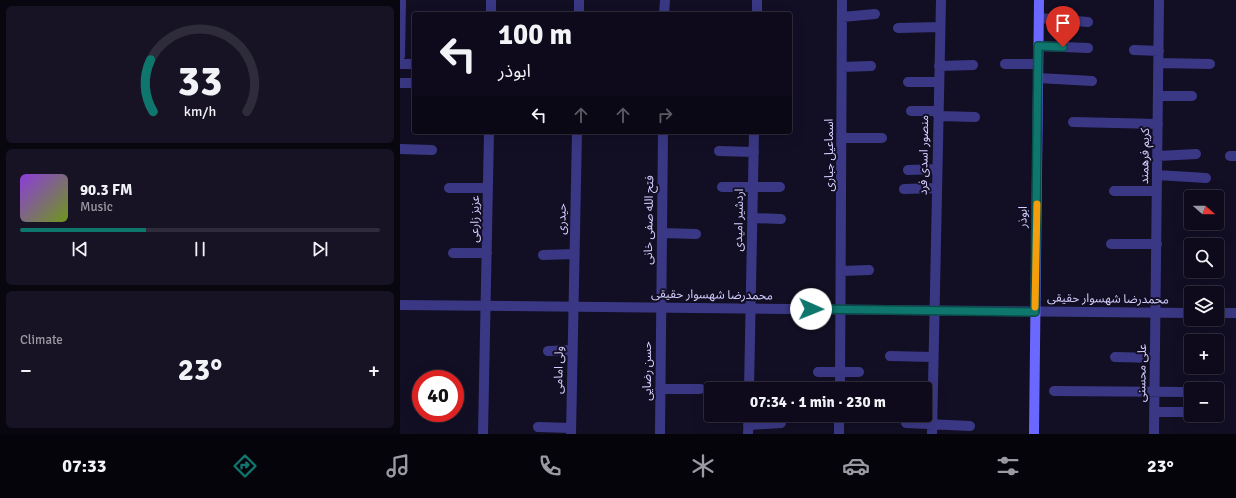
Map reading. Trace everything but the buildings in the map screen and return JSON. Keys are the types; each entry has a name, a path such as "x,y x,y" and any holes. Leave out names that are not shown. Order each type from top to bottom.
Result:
{"main road":[{"name":"ابوذر","path":"1034,434 1039,0"}],"street":[{"path":"400,56 401,0"},
{"path":"491,0 491,12"},
{"path":"579,0 579,12"},
{"path":"664,12 665,0"},
{"path":"757,12 758,0"},
{"name":"اسماعیل جباری","path":"840,382 842,0"},
{"name":"منصور اسدی فرد","path":"932,429 941,0"},
{"name":"کریم فرهمند","path":"1156,313 1159,0"},
{"path":"842,17 875,14"},
{"path":"1039,18 1088,22"},
{"path":"898,28 940,27"},
{"path":"1038,46 1088,48"},
{"path":"1134,50 1159,51"},
{"path":"1159,63 1210,64"},
{"path":"400,64 412,64"},
{"path":"1005,64 1038,64"},
{"path":"939,66 973,65"},
{"path":"842,67 871,66"},
{"path":"1038,78 1092,81"},
{"path":"908,82 939,82"},
{"path":"400,83 412,83"},
{"path":"1158,96 1192,96"},
{"path":"911,111 975,117"},
{"path":"1073,122 1158,124"},
{"name":"عزیز زارعی","path":"483,434 489,134"},
{"name":"حیدری","path":"573,307 577,134"},
{"name":"فتح الله صفی خانی","path":"661,308 663,134"},
{"name":"اردشیر امیدی","path":"749,382 754,134"},
{"path":"842,138 882,138"},
{"path":"400,149 432,150"},
{"path":"719,151 754,152"},
{"path":"1158,156 1196,154"},
{"path":"908,170 937,169"},
{"path":"1157,175 1206,178"},
{"path":"722,187 780,188"},
{"path":"449,188 488,188"},
{"path":"904,190 936,188"},
{"path":"1114,191 1157,191"},
{"path":"752,218 781,219"},
{"path":"662,233 696,234"},
{"path":"1111,244 1156,244"},
{"path":"453,253 487,253"},
{"path":"543,255 574,254"},
{"path":"841,271 868,270"},
{"name":"محمدرضا شهسوار حقیقی","path":"400,305 1184,313"},
{"name":"ولی امامی","path":"571,431 573,307"},
{"name":"حسن رضایی","path":"660,434 661,308"},
{"name":"علی محسنی","path":"1154,434 1156,313"},
{"path":"1224,313 1236,313"},
{"path":"548,351 572,350"},
{"path":"890,356 933,357"},
{"path":"1115,357 1155,358"},
{"path":"818,372 859,372"},
{"path":"660,389 700,389"},
{"path":"1054,391 1184,392"},
{"path":"1154,412 1184,412"},
{"path":"839,422 839,434"},
{"path":"748,425 781,423"},
{"path":"906,423 932,429 970,426"},
{"path":"538,427 571,431"}],"slow traffic":[{"path":"1035,307 1037,204"}],"route":[{"path":"811,309 1035,312 1038,46 1063,47"}]}
